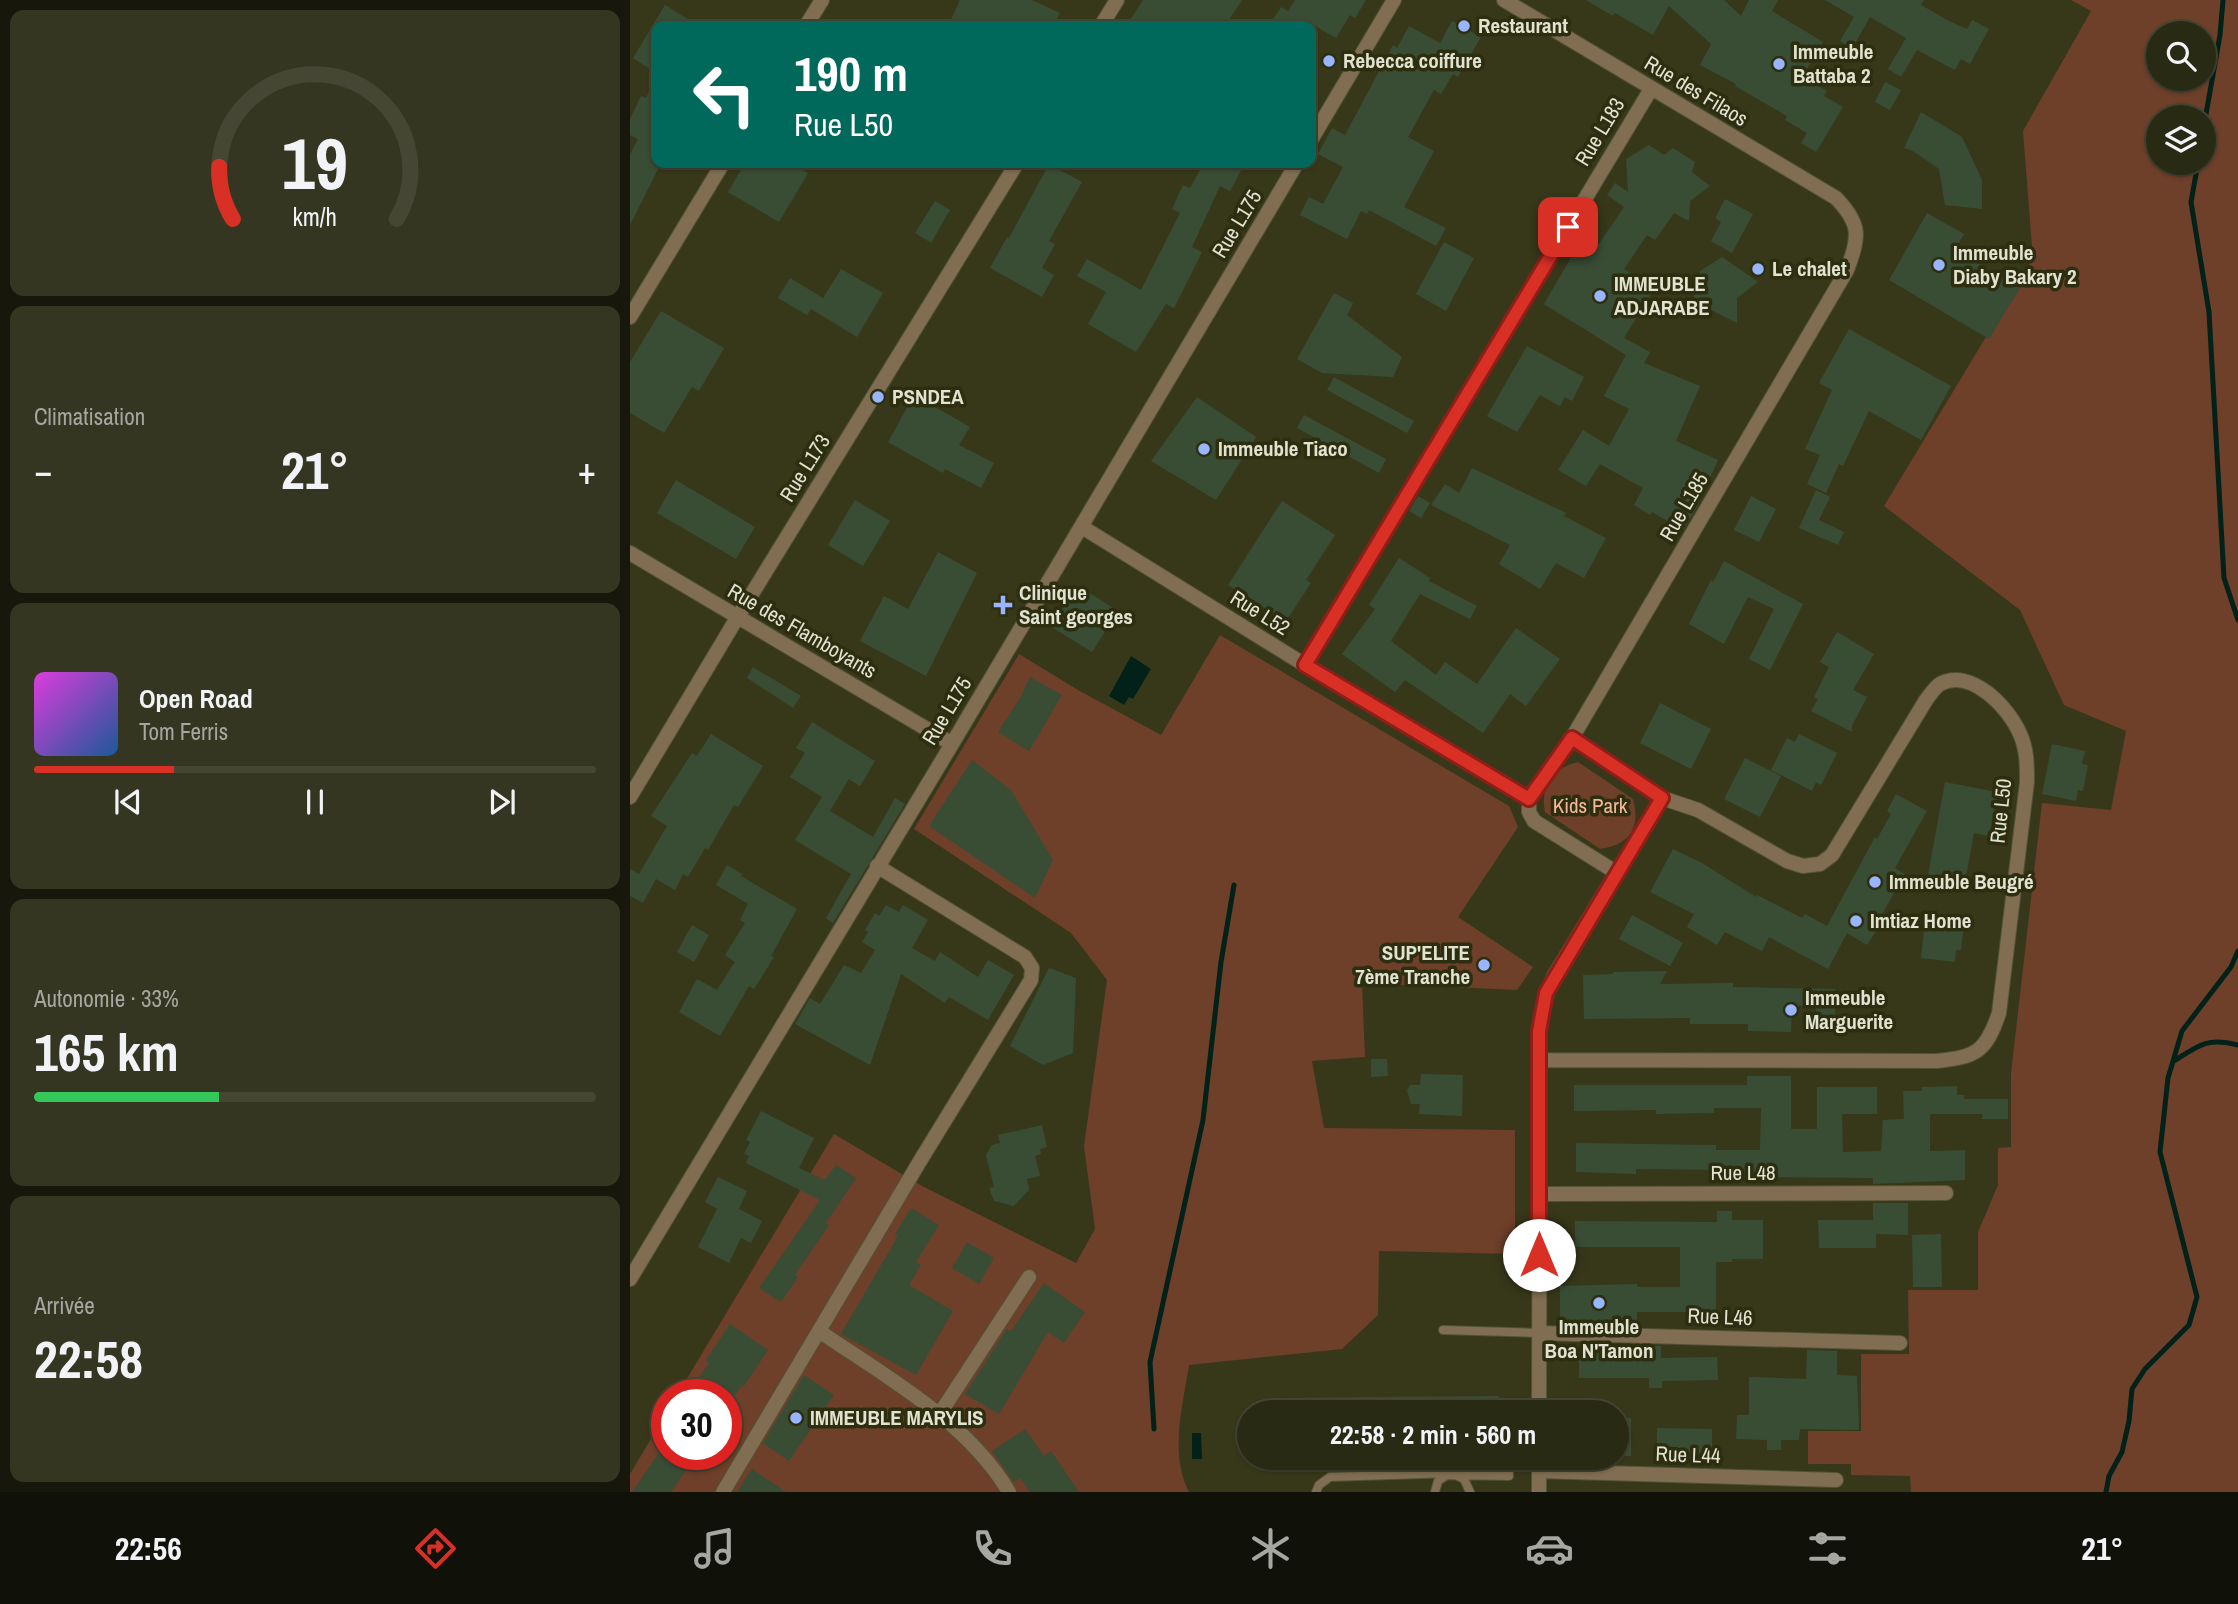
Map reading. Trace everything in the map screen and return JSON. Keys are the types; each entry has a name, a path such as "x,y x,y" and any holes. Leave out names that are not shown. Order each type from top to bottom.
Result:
{"street":[{"path":"809,21 822,0"},
{"path":"1104,21 1117,0"},
{"path":"1316,132 1394,0"},
{"name":"Rue des Filaos","path":"1504,0 1836,198 1857,227"},
{"name":"Rue L183","path":"1305,665 1651,89"},
{"path":"630,317 720,168"},
{"name":"Rue L173","path":"630,797 1014,168"},
{"name":"Rue L175","path":"630,1279 1082,527 1294,168"},
{"name":"Rue L185","path":"1529,799 1572,738 1847,270 1856,245 1857,227"},
{"name":"Rue L52","path":"1082,527 1529,799"},
{"name":"Rue des Flamboyants","path":"630,554 952,744"},
{"name":"Rue L50","path":"1540,1059 1937,1061 1962,1058 1979,1050 1992,1035 2000,1000 2027,782 2027,754 2020,732 1984,689 1969,681 1953,680 1939,684 1926,700 1832,855 1820,864 1804,866 1787,861 1698,810 1662,798 1572,738"},
{"path":"1539,1400 1539,1031 1546,993 1662,798"},
{"path":"1529,799 1529,812 1534,821 1617,873"},
{"path":"723,1492 1031,980 1032,968 1025,957 877,866"},
{"name":"Rue L48","path":"1540,1194 1946,1193"},
{"path":"939,1415 1029,1277"},
{"path":"820,1331 939,1415 995,1468 1009,1492"},
{"name":"Rue L46","path":"1539,1333 1900,1343"},
{"name":"Rue L44","path":"1629,1469 1836,1480"},
{"path":"1539,1470 1539,1492"}],"lane":[{"path":"1443,1330 1539,1333"},
{"path":"1437,1492 1437,1481 1447,1475 1508,1476 1508,1470"},
{"path":"1316,1492 1330,1477 1451,1473 1464,1479 1469,1492"},
{"path":"1437,1492 1441,1483 1452,1477 1465,1482 1469,1492"}],"green space":[{"path":"2071,0 2238,0 2238,1492 1911,1492 1910,1476 1851,1475 1851,1464 1808,1464 1808,1431 1861,1431 1861,1354 1909,1354 1908,1290 1978,1290 1978,1232 1998,1185 1998,1148 2011,1147 2011,1073 2042,803 2111,810 2126,731 2064,705 2020,610 1884,506 2033,259 2023,131 2091,11"},
{"path":"1220,635 1509,806 1518,827 1458,917 1533,967 1517,990 1362,983 1365,1057 1312,1061 1324,1128 1515,1130 1515,1254 1379,1251 1378,1315 1342,1349 1189,1365 1179,1445 1183,1477 1189,1492 630,1492 630,1474 651,1439 651,1470 742,1470 742,1379 687,1379 834,1134 922,1186 1076,1263 1095,1229 1084,1146 1107,980 1071,933 914,829 1019,654 1161,735"},
{"name":"Kids Park","path":"1578,762 1633,799 1635,818 1631,833 1626,839 1610,847 1600,849 1545,812 1545,794 1550,779 1555,773"}],"water":[{"path":"1131,656 1151,669 1133,699 1129,697 1124,705 1109,696"},
{"path":"1192,1433 1201,1433 1202,1459 1192,1459"}],"building":[{"path":"960,0 1032,0 1060,13 1056,21 950,21"},
{"path":"1143,0 1242,0 1228,21 1129,21"},
{"path":"1295,0 1366,0 1355,18 1350,15 1336,38 1316,27 1316,21 1272,21 1281,7 1288,11"},
{"path":"1586,0 1724,0 1741,16 1749,0 1778,0 1772,11 1823,42 1802,77 1827,91 1824,96 1843,107 1816,152 1801,143 1807,133 1785,120 1787,116 1700,65 1711,44 1669,6 1653,35"},
{"path":"1825,0 1924,0 1921,5 1951,22 1967,29 1972,20 1989,29 1970,64 1961,59 1955,70 1917,50 1901,77 1888,69 1906,38 1870,17 1852,49 1840,41 1854,17"},
{"path":"665,5 691,21 655,21"},
{"path":"1452,21 1481,37 1458,77 1453,74 1441,94 1434,90 1408,137 1434,151 1404,207 1446,228 1436,246 1369,210 1367,214 1361,211 1347,239 1300,215 1309,197 1323,204 1343,167 1318,154 1332,128 1345,135 1393,45 1397,48 1409,26 1440,43"},
{"path":"651,28 651,70 633,58"},
{"path":"1885,82 1901,90 1890,110 1875,102"},
{"path":"651,87 651,168 658,168 630,225 630,155 638,139 630,135 630,119 641,96 646,98"},
{"path":"1921,112 1962,137 1982,180 1982,209 1945,205 1939,169 1904,148"},
{"path":"1649,145 1664,155 1673,148 1695,162 1692,172 1710,186 1690,201 1689,221 1674,213 1655,240 1647,235 1624,269 1655,288 1624,338 1650,352 1644,363 1700,386 1676,441 1718,460 1696,509 1683,530 1634,505 1643,488 1600,464 1586,486 1558,470 1583,430 1609,446 1629,409 1604,396 1626,355 1544,304 1580,242 1594,251 1624,207 1607,195 1615,183 1628,192 1626,159"},
{"path":"742,168 800,168 808,173 779,222 728,192"},
{"path":"1047,168 1056,168 1082,182 1049,241 1055,244 1042,268 1054,275 1042,297 990,268 1007,237 1009,238"},
{"path":"1201,168 1242,168 1230,191 1220,186 1192,247 1202,252 1174,308 1166,304 1136,352 1088,324 1106,292 1077,276 1087,259 1141,290 1180,213 1172,209 1183,185 1190,188"},
{"path":"1725,199 1753,214 1732,253 1711,241 1721,222 1715,218"},
{"path":"935,201 950,210 931,243 915,233"},
{"name":"Immeuble Diaby Bakary 2","path":"1927,213 1964,234 1955,250 2020,288 1989,339 1889,280"},
{"path":"1444,242 1474,258 1446,311 1416,294"},
{"path":"1722,257 1758,282 1737,298 1737,323 1693,301 1700,271"},
{"path":"841,269 883,293 857,337 811,309 807,315 778,298 790,278 823,298"},
{"path":"1334,293 1353,303 1347,315 1402,357 1393,377 1322,373 1297,359"},
{"path":"661,311 724,348 699,391 692,387 664,433 630,413 630,362"},
{"path":"1849,329 1951,386 1921,440 1869,411 1843,466 1839,464 1826,493 1807,484 1820,455 1805,449 1832,390 1819,383"},
{"path":"1527,346 1584,377 1572,401 1565,397 1560,406 1540,395 1517,432 1487,416"},
{"path":"1334,377 1414,421 1407,433 1327,390"},
{"path":"914,395 970,427 959,445 994,463 981,488 945,469 943,473 888,442"},
{"name":"Immeuble Tiaco","path":"1197,397 1256,437 1216,500 1151,461"},
{"path":"1304,415 1386,459 1379,473 1297,428"},
{"path":"1472,468 1566,513 1564,516 1606,538 1584,578 1556,563 1540,589 1499,564 1510,545 1431,505 1445,484 1459,493"},
{"path":"676,480 755,527 736,559 657,513"},
{"path":"1816,490 1830,497 1819,520 1844,532 1838,545 1799,528"},
{"path":"1418,496 1430,503 1421,518 1409,511"},
{"path":"1751,496 1776,509 1759,542 1734,530"},
{"path":"855,500 890,521 863,566 828,545"},
{"path":"1282,501 1335,535 1306,580 1311,583 1286,621 1228,585"},
{"path":"938,552 977,573 926,676 860,641 884,596 908,609"},
{"path":"1399,558 1430,578 1429,581 1477,606 1470,619 1420,594 1391,641 1436,675 1445,662 1477,684 1516,628 1560,659 1526,706 1510,694 1483,733 1405,680 1395,692 1342,654 1375,609 1369,605"},
{"path":"1724,561 1803,604 1770,670 1749,659 1774,609 1748,597 1724,644 1689,624 1711,580 1713,582"},
{"path":"1077,585 1118,611 1092,652 1050,626"},
{"path":"1837,632 1874,654 1853,690 1867,697 1852,726 1852,732 1811,711 1818,699 1814,697 1829,667 1820,662"},
{"path":"753,667 801,696 793,708 747,678"},
{"path":"1030,677 1062,695 1029,751 998,732"},
{"path":"1660,703 1711,729 1691,769 1640,743"},
{"path":"812,722 875,761 860,786 849,779 830,811 873,837 895,798 905,804 833,923 826,918 851,874 795,840 822,797 790,777 805,753 796,748"},
{"path":"711,734 763,766 738,807 734,805 708,850 705,848 688,877 683,874 675,890 656,879 643,903 630,896 630,869 639,874 667,826 651,816 692,753 697,756"},
{"path":"1799,734 1837,753 1821,785 1816,782 1812,791 1771,770 1787,738 1795,742"},
{"path":"2052,744 2085,751 2082,764 2088,765 2083,791 2078,790 2076,801 2042,794"},
{"path":"1745,758 1781,776 1760,817 1724,799"},
{"path":"972,760 1011,790 1053,860 1035,898 929,826"},
{"path":"1945,782 1997,792 1989,836 1974,833 1964,887 1928,875"},
{"path":"1896,794 1927,811 1895,868 1905,874 1880,918 1883,920 1867,945 1847,933 1828,969 1769,937 1762,951 1725,932 1717,945 1687,927 1694,914 1650,892 1673,849 1702,863 1756,897 1757,895 1802,918 1805,914 1827,926 1875,837 1877,839 1891,814 1887,811"},
{"path":"727,865 797,909 771,956 774,957 754,989 749,986 720,1036 679,1012 697,979 717,990 735,962 725,955 745,923 740,920 748,904 716,885"},
{"path":"886,905 899,912 903,905 928,920 912,948 935,961 940,952 978,977 988,960 1014,975 988,1020 949,997 945,1003 901,974 870,1065 795,1024 810,998 820,1004 844,965 861,973 875,950 862,942 868,932 865,930 875,913 879,916"},
{"path":"1926,912 1965,916 1961,950 1956,950 1955,962 1921,958"},
{"path":"1632,915 1683,943 1670,966 1619,939"},
{"path":"692,925 709,935 694,962 677,952"},
{"path":"1049,968 1076,978 1073,1053 1043,1065 1010,1046"},
{"path":"1667,971 1660,984 1733,983 1733,987 1835,989 1835,1033 1816,1032 1816,1005 1792,1006 1791,1032 1748,1031 1748,1024 1690,1024 1690,1018 1584,1019 1583,975"},
{"path":"1371,1059 1387,1059 1388,1076 1371,1077"},
{"path":"1421,1074 1463,1075 1462,1116 1419,1114 1420,1104 1411,1104 1407,1090 1410,1085 1420,1085"},
{"path":"1747,1076 1791,1076 1791,1129 1817,1129 1817,1087 1877,1087 1877,1114 1842,1114 1843,1152 1881,1151 1883,1120 1904,1119 1903,1091 1922,1091 1922,1087 1957,1086 1957,1095 1964,1095 1964,1099 2008,1099 2008,1119 1982,1119 1982,1114 1930,1114 1930,1151 1965,1150 1965,1180 1873,1184 1873,1178 1726,1177 1725,1170 1636,1169 1636,1174 1576,1172 1576,1143 1716,1145 1716,1150 1760,1150 1761,1108 1714,1108 1714,1113 1656,1114 1656,1110 1574,1111 1574,1085 1747,1085"},
{"path":"761,1111 814,1138 799,1168 825,1180 836,1165 856,1178 826,1223 829,1225 795,1275 798,1277 781,1302 759,1288 820,1200 746,1163 749,1156 744,1154 750,1142 746,1140"},
{"path":"1042,1125 1047,1147 1040,1149 1041,1154 1035,1156 1040,1176 1027,1179 1029,1190 1014,1206 994,1201 989,1188 994,1187 986,1155 992,1145 1000,1143 998,1135"},
{"path":"718,1177 747,1191 739,1209 762,1221 751,1243 741,1238 729,1263 698,1247 717,1209 705,1202"},
{"path":"1873,1203 1908,1203 1908,1235 1876,1234 1876,1248 1819,1248 1818,1220 1873,1220"},
{"path":"911,1208 939,1225 916,1262 921,1265 909,1285 953,1311 916,1375 841,1334 898,1236 895,1234"},
{"path":"1717,1211 1732,1211 1732,1220 1763,1220 1763,1259 1716,1262 1716,1312 1637,1312 1637,1321 1560,1321 1560,1286 1637,1284 1637,1287 1680,1287 1680,1247 1575,1247 1575,1221 1717,1222"},
{"path":"1941,1234 1942,1287 1913,1287 1912,1235"},
{"path":"967,1242 994,1258 979,1284 952,1268"},
{"path":"1044,1283 1085,1312 1064,1343 1048,1332 999,1414 965,1394 1007,1329 1011,1331"},
{"path":"730,1324 768,1350 744,1386 742,1379 698,1379 709,1363 706,1360"},
{"path":"1648,1346 1661,1346 1661,1358 1717,1357 1718,1380 1662,1381 1662,1388 1649,1388 1649,1378 1579,1378 1579,1352 1648,1352"},
{"path":"1807,1350 1837,1351 1837,1375 1857,1376 1859,1430 1800,1429 1799,1440 1781,1440 1781,1450 1767,1450 1767,1440 1736,1439 1737,1415 1749,1415 1749,1377 1806,1379"},
{"name":"IMMEUBLE MARYLIS","path":"804,1375 834,1395 789,1461 763,1443"},
{"path":"1499,1396 1499,1400 1283,1400"},
{"path":"1629,1418 1631,1418 1629,1456"},
{"path":"1657,1428 1712,1429 1712,1454 1657,1454"},
{"path":"1025,1429 1044,1456 1051,1451 1079,1492 1030,1492 1020,1478 1014,1482 992,1451"},
{"path":"651,1464 651,1470 686,1470 671,1492 632,1492"},
{"path":"752,1469 786,1492 737,1492"}],"waterway":[{"path":"2208,105 2220,35 2223,0"},
{"path":"2196,175 2191,202 2209,312 2224,578 2238,620"},
{"path":"1154,1429 1150,1362 1203,1120 1221,962 1234,885"},
{"path":"2106,1492 2109,1476 2122,1452 2132,1389 2145,1369 2189,1325 2197,1297 2160,1152 2168,1078 2182,1031 2231,967 2238,951"},
{"path":"2174,1061 2211,1042 2238,1045"}],"place":[{"name":"Restaurant","path":"1464,26"},
{"name":"Rebecca coiffure","path":"1329,61"},
{"name":"Immeuble Battaba 2","path":"1779,64"},
{"name":"Immeuble Diaby Bakary 2","path":"1939,265"},
{"name":"Le chalet","path":"1758,269"},
{"name":"IMMEUBLE ADJARABE","path":"1600,296"},
{"name":"PSNDEA","path":"878,397"},
{"name":"Immeuble Tiaco","path":"1204,449"},
{"name":"Clinique Saint georges","path":"1003,605"},
{"name":"Immeuble Beugré","path":"1875,882"},
{"name":"Imtiaz Home","path":"1856,921"},
{"name":"SUP'ELITE 7ème Tranche","path":"1484,965"},
{"name":"Immeuble Marguerite","path":"1791,1010"},
{"name":"Immeuble Boa N'Tamon","path":"1599,1303"},
{"name":"IMMEUBLE MARYLIS","path":"796,1418"}],"route":[{"path":"1539,1255 1539,1031 1546,993 1662,798 1572,738 1529,799 1305,665 1568,227"}]}
